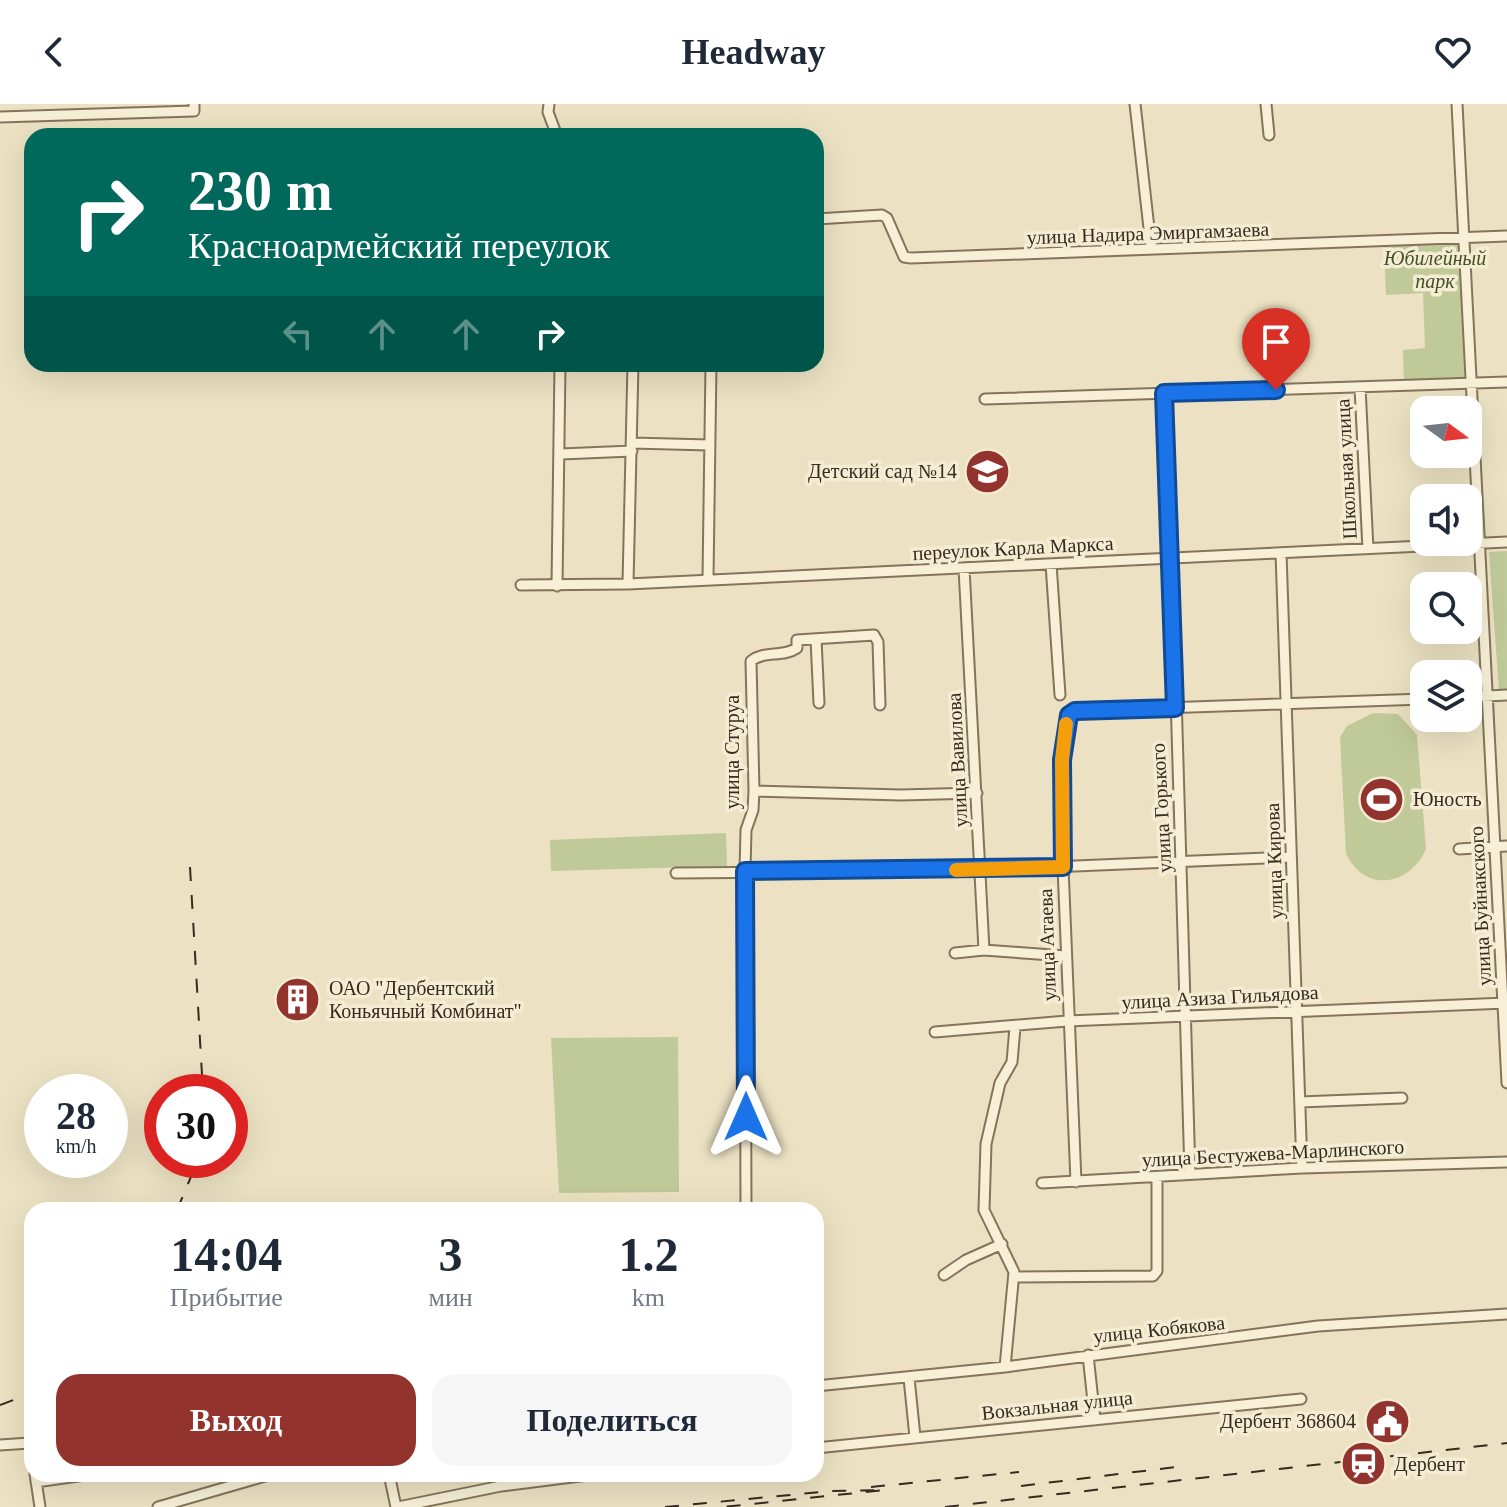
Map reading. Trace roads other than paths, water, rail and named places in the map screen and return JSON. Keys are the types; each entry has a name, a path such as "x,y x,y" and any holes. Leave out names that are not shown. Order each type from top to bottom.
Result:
{"street":[{"path":"0,117 194,111 194,104"},
{"path":"549,104 548,112 554,128"},
{"path":"1135,104 1151,246"},
{"path":"1266,104 1269,135"},
{"name":"улица Буйнакского","path":"1457,104 1477,484"},
{"name":"улица Надира Эмиргамзаева","path":"824,219 882,215 904,257 911,258 1088,254 1151,246 1284,246 1507,236"},
{"path":"557,586 560,372"},
{"path":"628,584 633,372"},
{"path":"708,578 711,372"},
{"path":"985,399 1507,382"},
{"name":"Школьная улица","path":"1360,387 1368,549"},
{"name":"улица Горького","path":"1164,393 1172,558 1190,1174"},
{"path":"561,454 632,447 709,445"},
{"name":"переулок Карла Маркса","path":"1482,543 1507,542"},
{"name":"переулок Карла Маркса","path":"521,585 628,584 1410,547"},
{"name":"улица Кирова","path":"1281,553 1302,1168"},
{"name":"улица Буйнакского","path":"1481,556 1507,1083"},
{"path":"1051,564 1060,695"},
{"name":"улица Вавилова","path":"964,568 984,950"},
{"path":"819,703 816,639 874,635 878,642 880,705"},
{"name":"улица Стуруа","path":"746,1202 745,871 746,830 753,810 754,791 751,661 759,655 789,654 797,648 797,640 816,639"},
{"path":"1482,696 1507,695"},
{"path":"1175,708 1410,700"},
{"name":"улица Атаева","path":"1076,1182 1065,956 1064,738 1069,715 1075,711 1175,708"},
{"path":"754,791 901,795 977,793"},
{"path":"1459,849 1507,846"},
{"path":"676,873 982,870 1182,864 1291,857"},
{"path":"955,953 984,950 1065,956"},
{"name":"улица Азиза Гильядова","path":"935,1032 1067,1021 1505,1003"},
{"path":"1005,1367 1015,1277 984,1210 986,1144 1000,1083 1012,1062 1015,1027"},
{"path":"1300,1102 1402,1098"},
{"name":"улица Бестужева-Марлинского","path":"1042,1183 1302,1168 1507,1162"},
{"path":"1015,1277 1153,1276 1157,1271 1157,1177"},
{"path":"944,1275 972,1257 1002,1244"},
{"name":"улица Кобякова","path":"824,1385 1005,1367 1318,1326 1507,1314"},
{"path":"1088,1355 1095,1420"},
{"path":"909,1378 915,1437"},
{"name":"Вокзальная улица","path":"824,1447 1301,1399"},
{"path":"0,1445 24,1443"},
{"path":"37,1482 40,1507"},
{"path":"158,1507 244,1482"},
{"path":"391,1482 397,1507 533,1482"}],"railway":[{"path":"190,867 202,1074"},
{"path":"180,1202 190,1178"},
{"path":"0,1405 24,1396"},
{"path":"945,1507 1507,1443"},
{"path":"1021,1486 1184,1466"},
{"path":"871,1487 1019,1472"},
{"path":"665,1507 831,1491 884,1490 723,1507"}],"place":[{"name":"Детский сад №14","path":"988,471"},
{"name":"Юность","path":"1382,799"},
{"name":"ОАО \"Дербентский Коньячный Комбинат\"","path":"298,999"},
{"name":"Дербент 368604","path":"1387,1421"},
{"name":"Дербент","path":"1363,1464"}],"park label":[{"name":"Юбилейный парк","path":"1435,270"}]}
